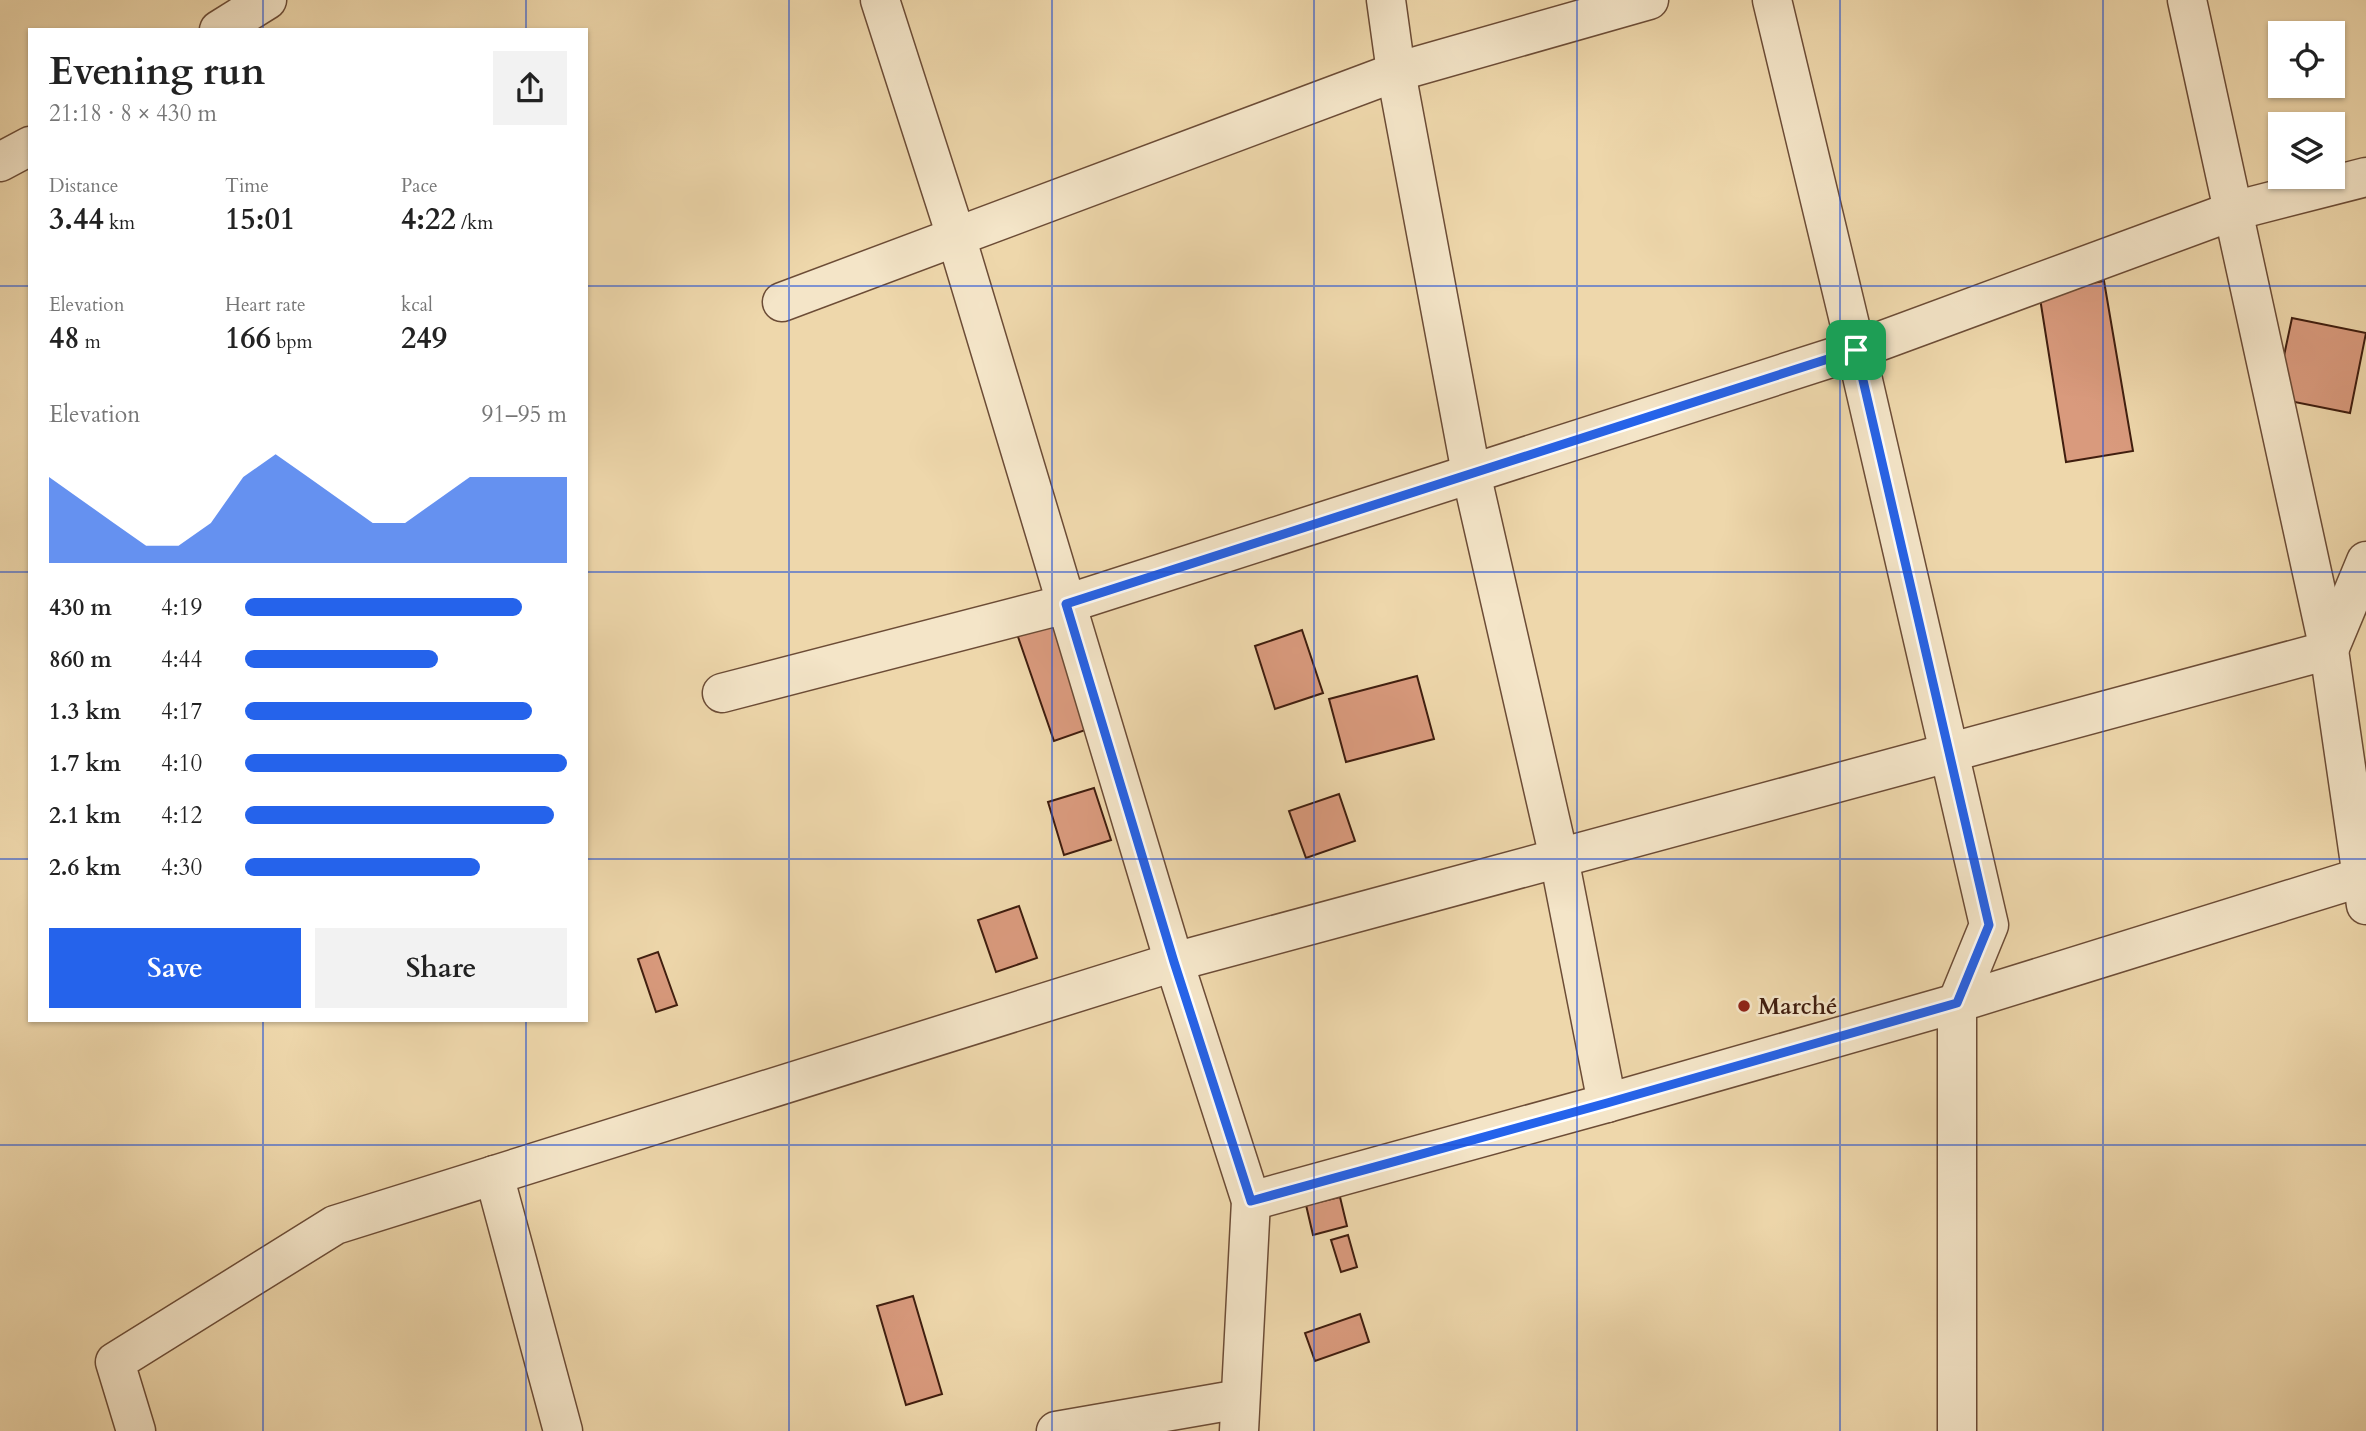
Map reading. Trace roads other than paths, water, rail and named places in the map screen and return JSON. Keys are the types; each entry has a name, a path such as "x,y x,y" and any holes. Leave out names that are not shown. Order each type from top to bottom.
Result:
{"street":[{"path":"222,28 267,0"},
{"path":"880,0 956,237 1174,962 1251,1201 1240,1415 1056,1431"},
{"path":"1386,0 1396,72 1471,473 1559,858 1607,1103"},
{"path":"782,302 1396,72 1649,0"},
{"path":"1772,0 1989,925 1957,1003 1957,1431"},
{"path":"1251,1201 2364,891 2329,650 2187,0"},
{"path":"0,162 28,147"},
{"path":"722,693 1066,604 1856,350 2233,211 2366,177"},
{"path":"2329,650 2366,561"},
{"path":"136,1431 115,1363 335,1225 1174,962 2329,650"},
{"path":"494,1175 563,1431"}],"place":[{"name":"Marché","path":"1744,1006"}]}
